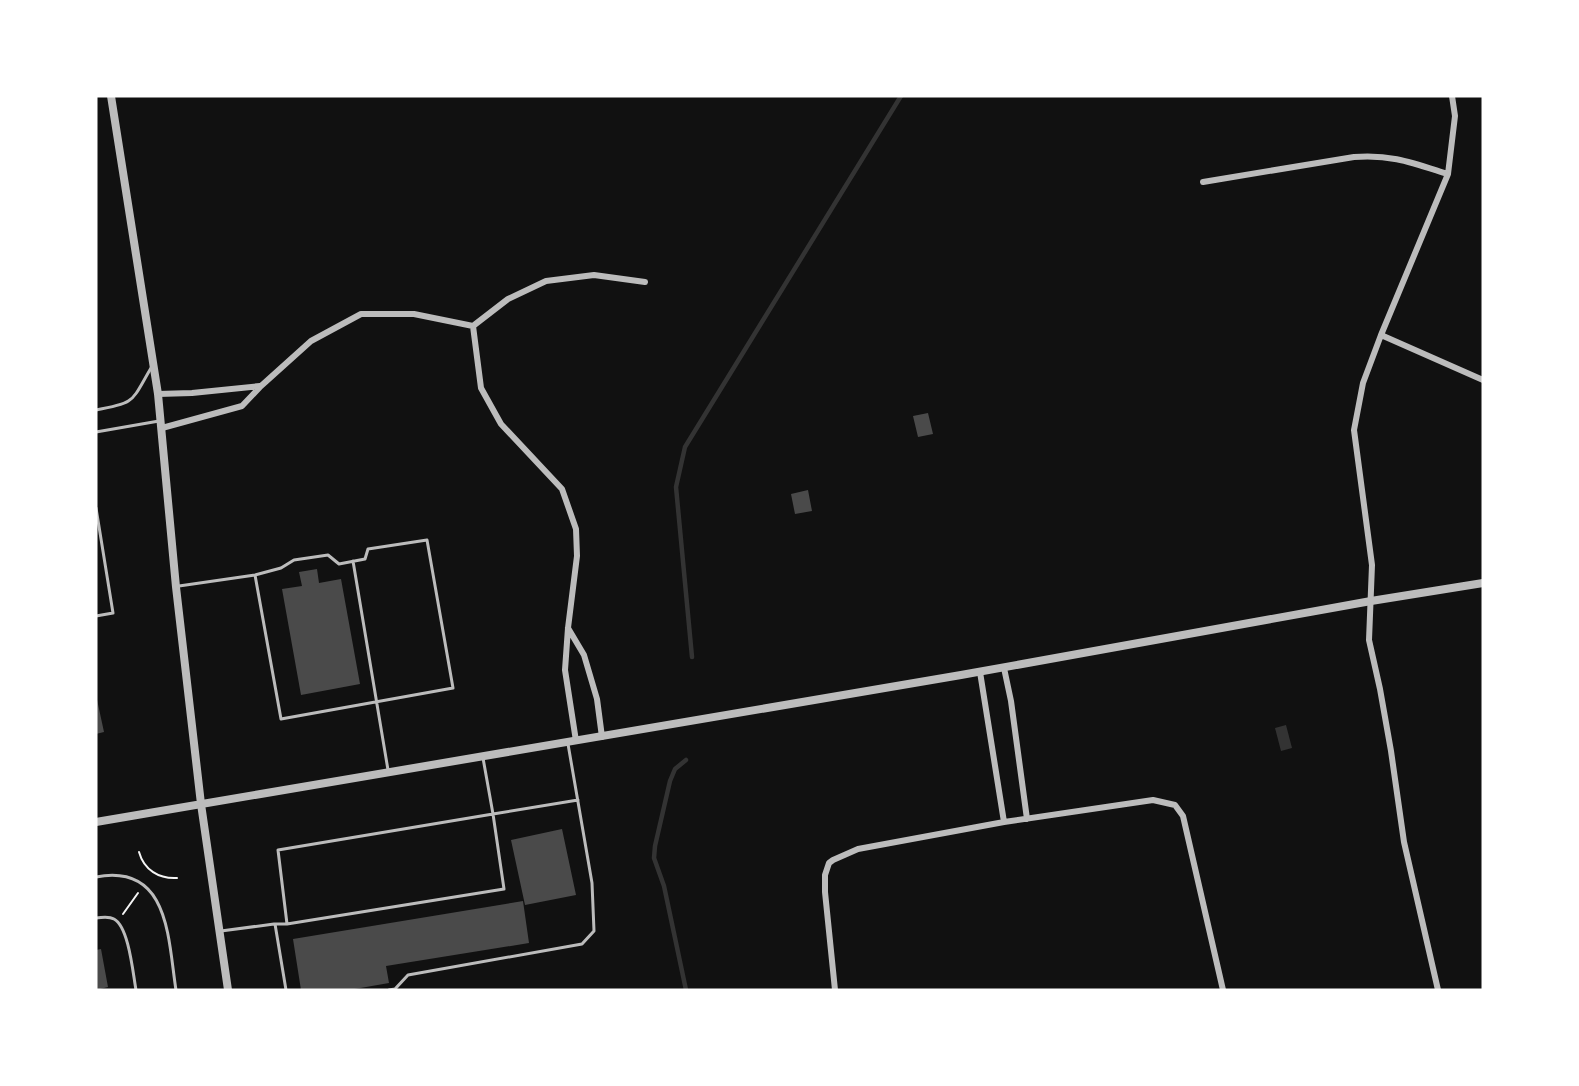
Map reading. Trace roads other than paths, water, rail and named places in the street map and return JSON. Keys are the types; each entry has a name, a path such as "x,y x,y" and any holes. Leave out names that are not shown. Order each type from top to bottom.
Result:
{"street":[{"path":"111,96 158,394 176,587 201,804 228,990"},
{"path":"1438,990 1404,842 1391,751 1369,640 1372,565 1354,430 1363,383 1448,174 1455,116 1452,96"},
{"path":"1203,182 1372,155 1391,157 1448,174"},
{"path":"473,326 507,298 546,281 594,275 645,282"},
{"path":"162,425 242,406 311,341 361,314 414,314 473,326"},
{"path":"473,326 481,388 501,424 562,489 576,529 577,556 565,670 572,742"},
{"path":"1381,335 1483,380"},
{"path":"158,394 261,386"},
{"path":"96,822 1004,668 1483,583"},
{"path":"568,628 584,655 597,699 602,737"},
{"path":"1004,668 1011,701 1027,819"},
{"path":"980,672 1004,822"},
{"path":"835,990 825,892 825,875 829,863 858,849 1004,822 1141,801 1170,803 1180,809 1187,826 1223,990"}],"lane":[{"path":"96,410 124,405 133,399 153,364"},
{"path":"96,432 162,425"},
{"path":"96,508 113,614 96,616"},
{"path":"176,587 255,575 281,568 294,560 328,555 339,564 365,559 368,549 427,540 453,688 281,719 255,575"},
{"path":"353,561 388,772"},
{"path":"389,990 395,989 408,975 582,944 594,931 592,883 578,800 572,742"},
{"path":"219,932 287,924 504,889 483,756"},
{"path":"287,924 278,850 578,800"},
{"path":"96,877 117,875 132,879 147,888 158,900 165,918 176,990"},
{"path":"96,918 114,919 124,929 136,990"},
{"path":"274,924 286,990"}],"waterway":[{"path":"692,657 676,487 685,447 901,96"},
{"path":"686,760 675,769 670,781 654,858 664,886 686,990"}]}
